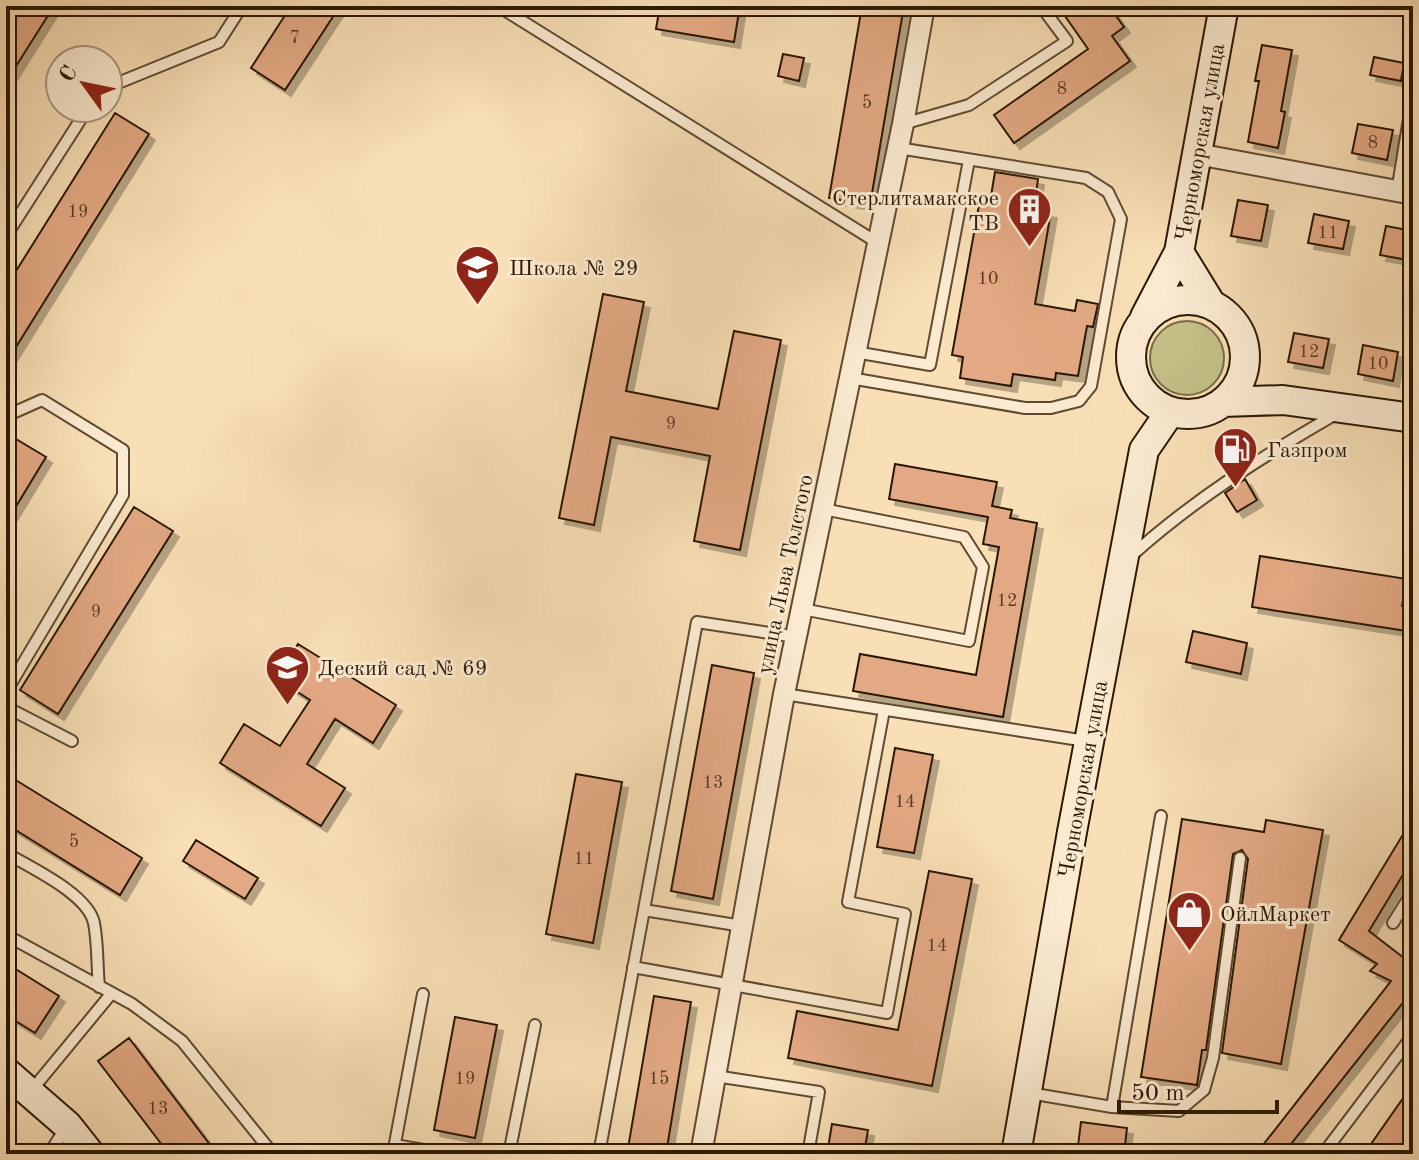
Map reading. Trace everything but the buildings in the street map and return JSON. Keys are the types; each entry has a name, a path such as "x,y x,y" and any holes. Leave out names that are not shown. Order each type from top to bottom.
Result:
{"main road":[{"name":"Черноморская улица","path":"1144,319 1179,252 1224,6"},
{"path":"1179,252 1211,304"},
{"path":"1132,371 1140,389 1153,403 1170,412 1207,411 1223,402 1242,376 1245,359 1243,343 1225,313 1211,304 1194,300 1175,301 1158,307 1144,319 1130,353 1132,371 1144,450"},
{"path":"1245,359 1283,400"},
{"path":"1223,402 1283,400 1413,418"},
{"name":"Черноморская улица","path":"1016,1154 1144,450 1170,412"},
{"path":"6,1072 67,1125 90,1154"}],"street":[{"name":"улица Льва Толстого","path":"701,1154 784,694 903,124 924,6"},
{"path":"1197,154 1407,193 1413,125"}],"lane":[{"path":"124,81 219,42 242,6"},
{"path":"498,6 878,243"},
{"path":"903,124 969,105 1067,41 1041,6"},
{"path":"6,236 78,124"},
{"path":"850,378 1025,408 1051,408 1079,401 1091,386 1121,219 1108,192 1086,178 898,148"},
{"path":"855,352 930,365 969,160"},
{"path":"6,416 42,400 123,450 123,495 6,692"},
{"path":"1123,564 1169,521 1222,483 1346,408"},
{"path":"802,609 969,641 983,567 964,537 823,509"},
{"path":"599,1154 697,622 796,637"},
{"path":"784,694 1089,741"},
{"path":"6,707 72,741"},
{"path":"633,967 887,1013 905,914 848,902 884,710"},
{"path":"1112,1107 1161,816"},
{"path":"6,853 77,897 88,908 94,922 99,987"},
{"path":"1027,1093 1112,1107 1179,1111 1204,1090 1213,1058 1240,858"},
{"path":"1393,923 1413,891"},
{"path":"644,910 742,926"},
{"path":"6,935 132,1004 182,1041 273,1154"},
{"path":"31,1091 111,994"},
{"path":"423,994 394,1149 446,1154"},
{"path":"509,1154 535,1025"},
{"path":"1323,1154 1413,1035"},
{"path":"715,1076 819,1092 808,1154"},
{"path":"49,1154 67,1125"}],"shaded area":[{"path":"1187,321 1201,324 1213,332 1221,344 1224,358 1221,372 1213,384 1201,392 1187,395 1173,392 1161,384 1153,372 1150,358 1153,344 1161,332 1173,324"}],"place":[{"name":"Стерлитамакское ТВ","path":"1030,249"},
{"name":"Школа № 29","path":"478,306"},
{"name":"Газпром","path":"1236,488"},
{"name":"Деский сад № 69","path":"287,706"},
{"name":"ОйлМаркет","path":"1189,952"}]}
